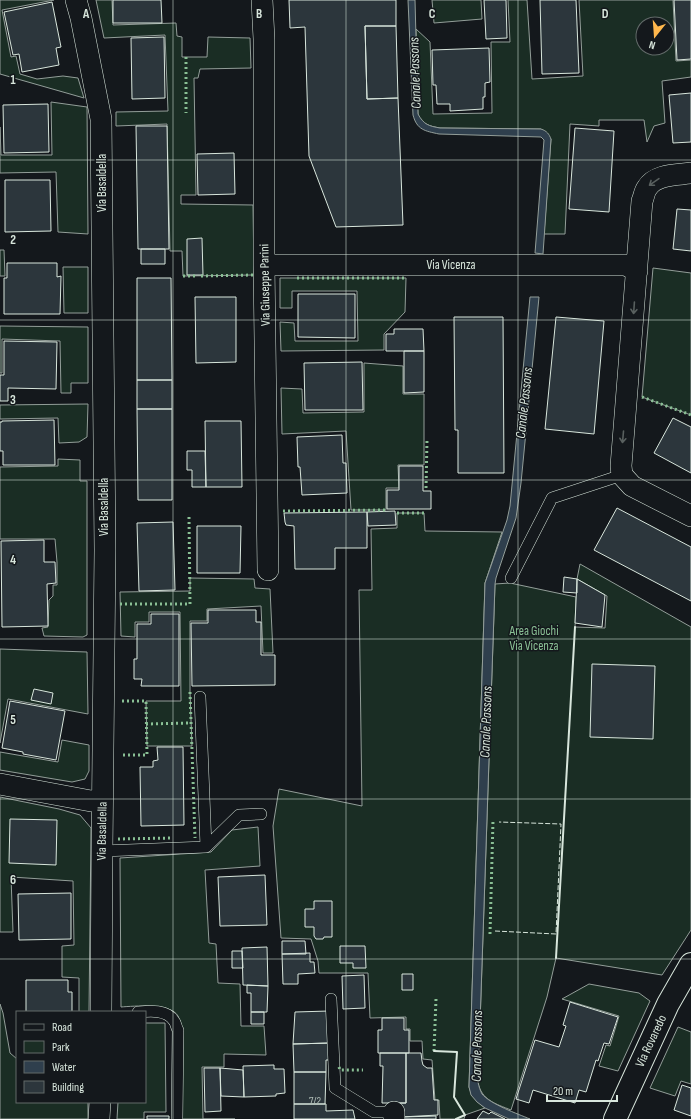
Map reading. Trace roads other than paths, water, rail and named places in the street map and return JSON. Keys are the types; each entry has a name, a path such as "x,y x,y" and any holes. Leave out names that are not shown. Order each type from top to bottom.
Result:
{"street":[{"name":"Via Giuseppe Parini","path":"262,0 264,39 264,265 268,570"},
{"name":"Via Basaldella","path":"77,2 102,119 105,542 101,1011"},
{"path":"691,173 667,176 655,180 647,188 642,200 620,466 622,474 632,486 691,516"},
{"name":"Via Vicenza","path":"264,265 626,265 637,271"},
{"path":"0,784 91,801 102,799"},
{"name":"Via Rovaredo","path":"615,1119 668,1004 691,964"},
{"path":"99,1119 100,1103"}],"lane":[{"path":"511,578 552,498 622,474"},
{"path":"200,697 206,847"},
{"path":"102,852 206,847 239,815 261,814"},
{"path":"331,999 335,1088 374,1112 394,1115"},
{"path":"146,1011 165,1013 173,1019 178,1030 176,1119"}],"water":[{"name":"Canale Passons","path":"408,0 415,0 418,114 425,123 430,126 440,128 541,129 546,132 551,139 543,254 535,253 544,140 541,137 439,134 426,131 419,127 413,115"},
{"name":"Canale Passons","path":"530,297 539,297 521,483 516,518 495,584 478,1082 482,1094 486,1098 504,1108 530,1119 509,1119 485,1108 477,1102 471,1095 469,1087 485,583 507,520 510,506"}],"park label":[{"name":"Area Giochi Via Vicenza","path":"534,638"}]}
